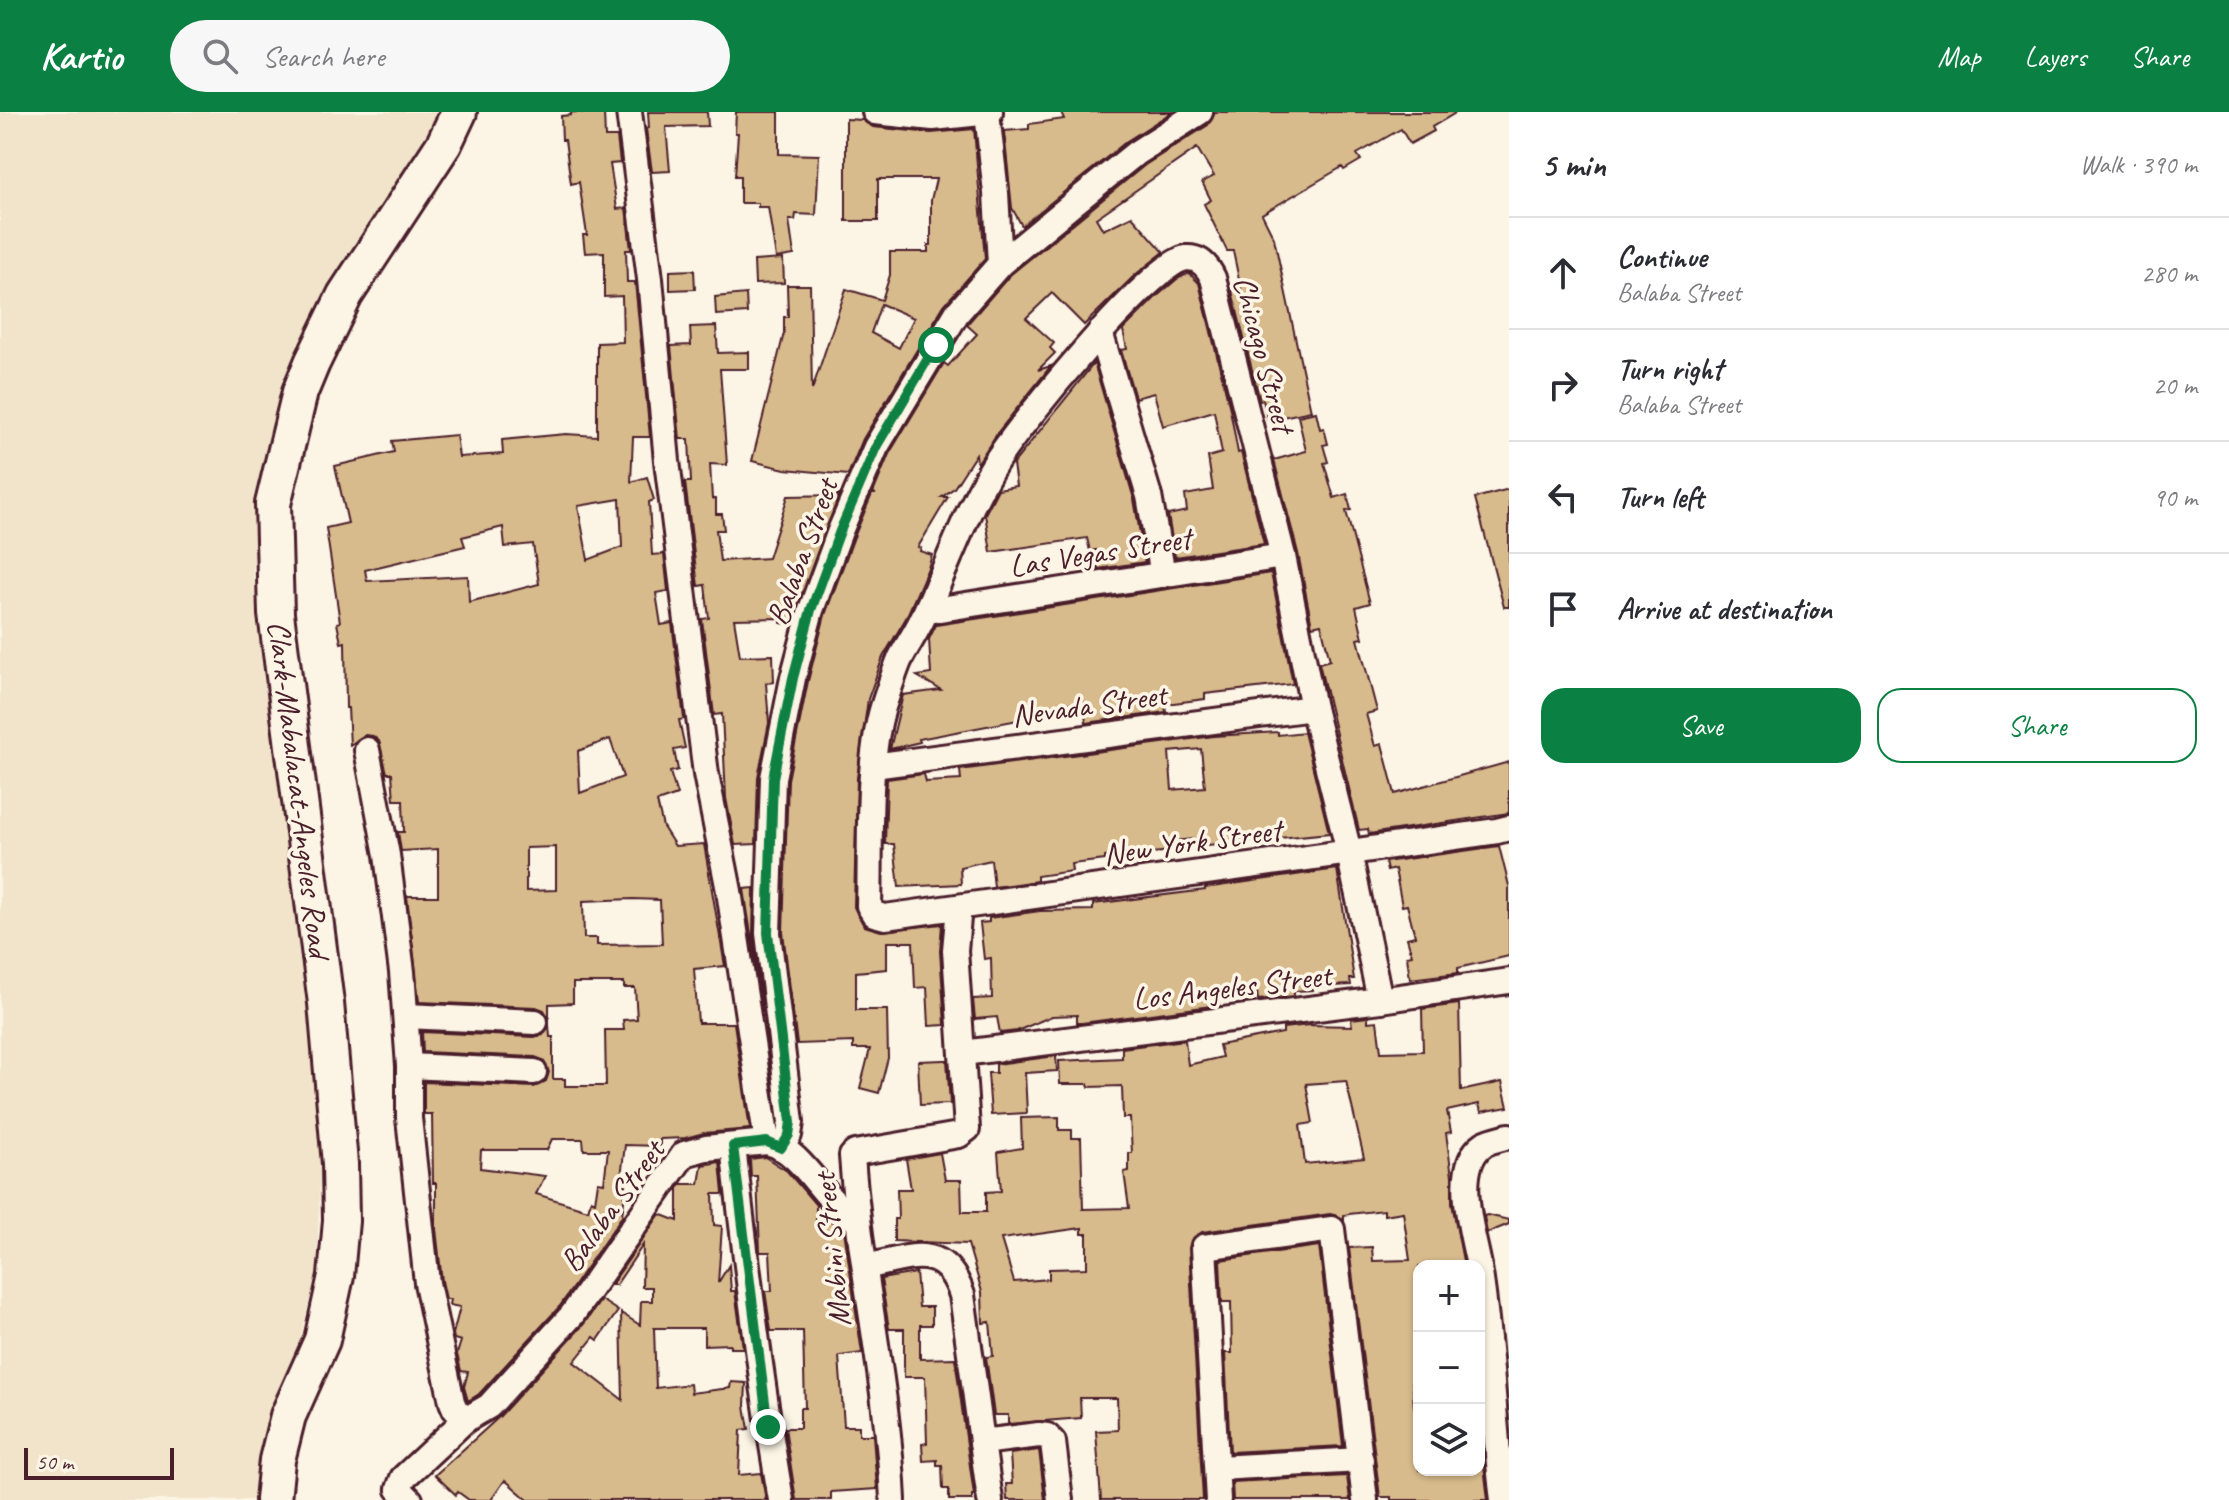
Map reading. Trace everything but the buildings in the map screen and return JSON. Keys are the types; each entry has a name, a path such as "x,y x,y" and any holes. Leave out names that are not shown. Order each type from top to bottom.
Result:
{"main road":[{"name":"Clark-Mabalacat-Angeles Road","path":"273,1500 277,1460 288,1416 322,1340 336,1276 341,1221 340,1164 326,1003 276,614 273,504 300,392 312,363 345,295 444,144 459,112"}],"street":[{"path":"629,112 706,774 774,1145 801,1164 836,1205 856,1220"},
{"path":"875,112 933,118 988,112 1000,264"},
{"name":"Balaba Street","path":"406,1489 465,1420 489,1406 572,1315 684,1154 733,1146 774,1145 789,1135 791,1122 768,933 773,778 793,678 811,610 840,531 876,447 957,313 1000,264 1136,153 1200,112"},
{"name":"Chicago Street","path":"885,917 874,914 869,906 873,766 882,710 900,660 927,611 972,505 1031,412 1100,332 1170,263 1189,258 1207,267 1213,278 1283,556 1313,708 1349,852 1380,1000"},
{"path":"1100,332 1149,496 1163,575"},
{"name":"Las Vegas Street","path":"927,611 1283,556"},
{"name":"Nevada Street","path":"873,766 1313,708"},
{"path":"367,750 387,855 402,972 409,1066 409,1118 427,1283 452,1402 465,1420"},
{"name":"New York Street","path":"885,917 1509,828"},
{"path":"959,907 955,950 963,1053"},
{"name":"Los Angeles Street","path":"963,1053 1509,981"},
{"path":"406,1016 535,1022"},
{"name":"Mabini Street","path":"893,1500 891,1462 856,1220 852,1156 959,1135 967,1129 963,1053"},
{"path":"409,1066 534,1072"},
{"path":"1478,1260 1465,1180 1470,1159 1485,1143 1507,1137"},
{"path":"733,1146 766,1412 781,1500"},
{"path":"1218,1500 1204,1247 1332,1229 1365,1500"},
{"path":"865,1267 924,1256 941,1260 956,1275 962,1295 990,1500"},
{"path":"1485,1308 1503,1500"},
{"path":"982,1442 1047,1436 1053,1442 1060,1500"},
{"path":"1218,1468 1361,1460"}],"shaded area":[{"path":"0,112 437,112 302,339 279,403 265,462 253,570 262,668 290,859 321,1137 317,1271 260,1500 0,1500"}],"route":[{"path":"768,1427 733,1146 767,1142 781,1148 789,1135 791,1122 768,933 773,778 793,678 811,610 840,531 876,447 936,345"}]}
